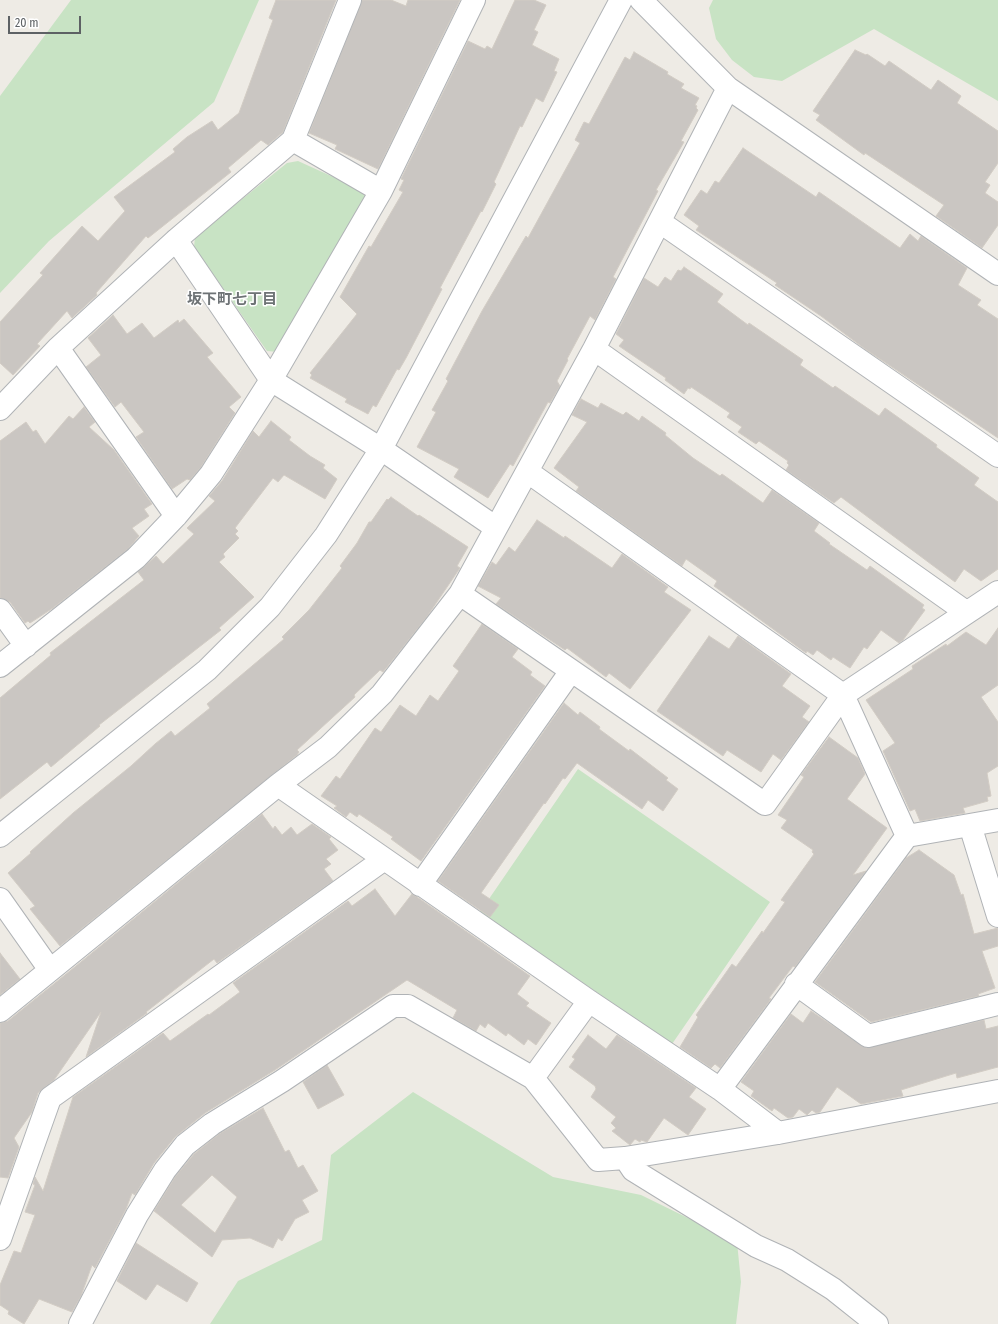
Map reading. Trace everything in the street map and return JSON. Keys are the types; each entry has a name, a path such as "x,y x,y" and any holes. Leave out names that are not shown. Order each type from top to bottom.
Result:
{"street":[{"path":"0,409 58,348 176,240 293,140 350,0"},
{"path":"0,666 136,558 176,516 211,474 271,380 381,191 474,0"},
{"path":"0,836 207,670 270,607 326,535 381,449 621,0"},
{"path":"641,0 728,88 996,267"},
{"path":"0,1011 278,785 328,747 382,694 460,594 594,349 728,88"},
{"path":"293,140 381,191"},
{"path":"660,222 998,456"},
{"path":"176,240 271,380 381,449 495,528"},
{"path":"58,348 176,516"},
{"path":"594,349 966,612"},
{"path":"528,472 843,694 907,836"},
{"path":"460,594 765,804 843,694 998,592"},
{"path":"0,610 26,646"},
{"path":"420,885 572,671"},
{"path":"278,785 420,885 720,1089 778,1133"},
{"path":"720,1089 796,984 907,836 998,820"},
{"path":"970,826 998,916"},
{"path":"0,1239 4,1207 50,1098 384,860"},
{"path":"0,899 50,970"},
{"path":"796,984 868,1036 998,1004"},
{"path":"533,1078 589,1001"},
{"path":"80,1324 137,1215 165,1170 185,1146 212,1124 282,1081 393,1006 408,1006 533,1078 598,1160 625,1158 778,1133 998,1091"},
{"path":"625,1158 633,1170 756,1246 787,1260 833,1288 877,1324"}],"green space":[{"path":"71,0 259,0 214,102 49,241 0,293 0,96"},
{"path":"713,0 998,0 998,101 874,29 782,81 754,77 732,60 716,39 709,8"},
{"path":"298,161 362,190 367,201 278,352 267,351 194,247 195,237 287,163"},
{"path":"578,769 770,902 672,1044 480,912"},
{"path":"413,1092 553,1177 641,1195 737,1242 741,1282 736,1324 210,1324 238,1281 322,1240 331,1155"}],"building":[{"path":"276,0 336,0 283,132 268,145 261,140 228,168 231,172 148,238 146,236 96,293 97,295 72,318 67,311 37,344 40,346 13,375 0,363 0,322 43,275 40,273 82,226 98,241 125,211 114,197 175,152 173,149 187,137 212,121 218,130 239,113 273,20 269,18"},
{"path":"362,0 391,0 406,6 408,0 460,0 378,169 335,149 337,145 309,133"},
{"path":"515,0 534,0 546,5 534,30 538,32 532,45 559,59 554,71 557,72 543,102 536,98 522,127 520,126 494,182 496,184 440,288 442,289 406,358 399,370 397,369 376,407 373,405 368,414 345,402 347,399 310,378 312,375 310,373 357,314 340,297 369,246 371,247 403,192 399,190 404,180 401,179 468,41 485,49 487,46 492,49"},
{"path":"855,50 866,55 867,54 885,66 889,61 931,90 938,80 961,96 957,103 998,131 998,163 985,182 990,185 985,193 998,202 998,225 982,248 936,216 944,205 865,153 864,155 816,120 820,115 813,111"},
{"path":"634,52 668,72 667,74 684,84 681,88 699,98 695,105 697,106 696,108 698,110 681,141 684,142 656,190 658,191 613,277 616,279 595,320 590,316 567,359 568,360 557,381 560,386 550,403 548,402 513,466 510,464 488,498 454,477 459,469 417,447 436,412 432,410 448,381 446,379 482,311 526,236 528,238 580,143 575,140 584,122 589,124 625,57 630,60"},
{"path":"743,148 816,197 819,192 900,248 910,234 918,241 921,236 967,268 958,285 981,300 977,305 998,319 998,438 865,349 821,316 775,285 777,283 696,230 699,226 684,215 701,190 707,194 715,181 719,183"},
{"path":"684,267 723,294 717,302 748,325 749,323 803,360 800,365 833,388 835,386 879,416 885,408 937,445 936,447 979,478 974,485 998,502 998,569 981,581 964,569 955,582 841,497 834,503 786,470 789,465 787,463 788,461 759,441 756,444 738,432 742,427 727,417 730,413 691,387 690,389 688,388 684,394 665,380 666,378 619,346 624,340 616,334 644,278 658,287 665,277 671,281 678,270 681,271"},
{"path":"113,315 127,334 142,323 154,338 178,320 179,323 184,319 213,353 207,357 241,397 229,407 235,413 201,467 190,480 187,479 172,489 136,437 144,432 121,402 115,407 86,367 101,355 88,338"},
{"path":"581,399 598,408 601,403 623,415 626,412 639,421 642,416 666,433 665,435 693,458 720,476 722,474 763,503 772,490 819,523 814,531 830,543 829,544 867,570 870,566 924,605 922,608 925,610 903,640 899,643 881,630 867,649 864,647 850,668 833,657 831,660 817,650 813,655 807,651 806,653 714,586 717,581 686,559 682,566 576,491 579,487 554,468 587,422 572,415"},
{"path":"84,407 95,422 89,427 114,450 152,504 144,509 149,516 132,528 139,536 128,549 53,608 30,623 28,621 25,623 10,602 0,598 0,441 26,422 33,432 36,430 45,444 69,416 73,419"},
{"path":"271,421 291,437 289,440 325,465 323,468 337,479 325,499 284,475 278,482 273,478 235,528 238,531 235,534 239,538 223,554 225,557 219,562 254,597 219,628 221,630 99,725 100,726 51,767 47,762 0,799 0,698 51,655 50,653 144,580 138,572 156,556 163,564 194,534 187,528 215,501 209,496 222,481 253,431 259,437"},
{"path":"391,497 418,516 419,515 468,547 457,566 460,568 426,618 383,672 380,670 354,695 355,697 297,750 299,752 297,755 60,946 30,909 35,906 8,873 73,813 131,766 155,744 171,731 175,736 210,708 207,704 284,639 282,637 309,610 342,568 340,566 357,543 369,522 371,522 387,499 388,500"},
{"path":"537,520 564,538 565,536 612,568 622,554 668,587 664,592 691,610 630,689 609,673 606,677 567,648 565,650 496,604 501,598 478,586 492,562 496,565 509,547 515,552"},
{"path":"482,624 518,649 512,657 532,672 530,675 545,686 421,861 391,839 393,837 359,814 357,817 350,812 346,817 334,808 337,806 321,796 336,776 340,779 375,728 381,732 400,705 416,716 430,695 438,701 459,671 453,666"},
{"path":"998,628 998,685 981,697 998,722 998,766 987,773 991,796 987,797 988,801 963,808 965,813 920,821 915,809 910,811 883,751 895,743 866,700 913,669 912,666 946,644 947,646 966,632 986,645"},
{"path":"709,636 729,649 738,636 791,674 782,686 810,706 802,717 809,722 781,760 773,754 761,772 727,750 723,756 657,711"},
{"path":"564,703 578,715 580,712 600,727 599,729 629,751 630,749 668,778 666,780 678,789 663,811 648,800 642,809 577,763 565,779 563,778 545,804 544,803 481,893 499,905 490,917 438,881"},
{"path":"829,737 858,758 865,774 847,799 887,828 853,875 866,871 795,967 793,966 769,998 771,999 720,1068 715,1064 711,1068 680,1047 698,1017 696,1015 732,964 736,967 762,931 763,933 785,902 781,900 814,854 812,852 813,850 781,828 787,820 778,815 804,777 801,775"},
{"path":"262,814 273,829 275,826 282,835 291,827 297,835 312,824 331,837 329,839 338,850 326,859 331,864 324,869 333,881 217,963 214,959 146,1012 147,1013 86,1057 101,1012 54,1080 38,1093 32,1112 14,1138 19,1147 8,1178 0,1177 0,1023 8,1021"},
{"path":"919,850 954,875 961,895 963,894 974,934 998,928 998,946 982,951 995,988 978,994 979,996 871,1022 815,982 906,858"},
{"path":"375,889 395,916 412,894 530,976 517,994 529,1003 526,1006 551,1023 536,1045 528,1039 524,1045 508,1033 506,1036 488,1023 485,1028 480,1024 476,1031 453,1018 457,1010 407,980 275,1070 205,1113 175,1137 154,1163 135,1195 132,1193 126,1209 95,1268 92,1265 81,1296 72,1312 39,1299 24,1324 8,1314 9,1311 0,1305 0,1285 14,1251 21,1253 35,1215 25,1212 35,1185 33,1184 35,1177 43,1191 73,1097 163,1033 170,1041 208,1014 209,1015 240,992 233,983 348,901 352,906"},
{"path":"0,953 20,979 0,995"},
{"path":"811,1011 866,1048 984,1020 986,1029 998,1026 998,1067 957,1078 956,1073 901,1090 903,1096 861,1104 837,1087 820,1112 816,1113 812,1110 807,1115 799,1109 793,1117 788,1118 774,1108 772,1111 751,1096 754,1091 741,1082 791,1014 803,1023"},
{"path":"588,1035 606,1049 617,1035 696,1088 689,1097 706,1109 688,1135 664,1118 647,1142 641,1140 640,1142 635,1139 630,1145 612,1131 616,1128 611,1123 616,1117 591,1097 596,1089 595,1086 569,1067 575,1059 572,1057"},
{"path":"327,1065 344,1095 318,1109 303,1082"},
{"path":"263,1108 285,1152 289,1150 298,1168 303,1165 318,1191 302,1200 309,1212 295,1219 282,1241 278,1238 273,1248 250,1238 222,1240 212,1257 154,1211 175,1177 194,1154 219,1134","holes":["212,1175 237,1197 215,1233 181,1205"]},
{"path":"136,1243 198,1283 187,1302 157,1284 146,1300 117,1281"}],"district":[{"name":"坂下町七丁目","path":"232,300"}]}
